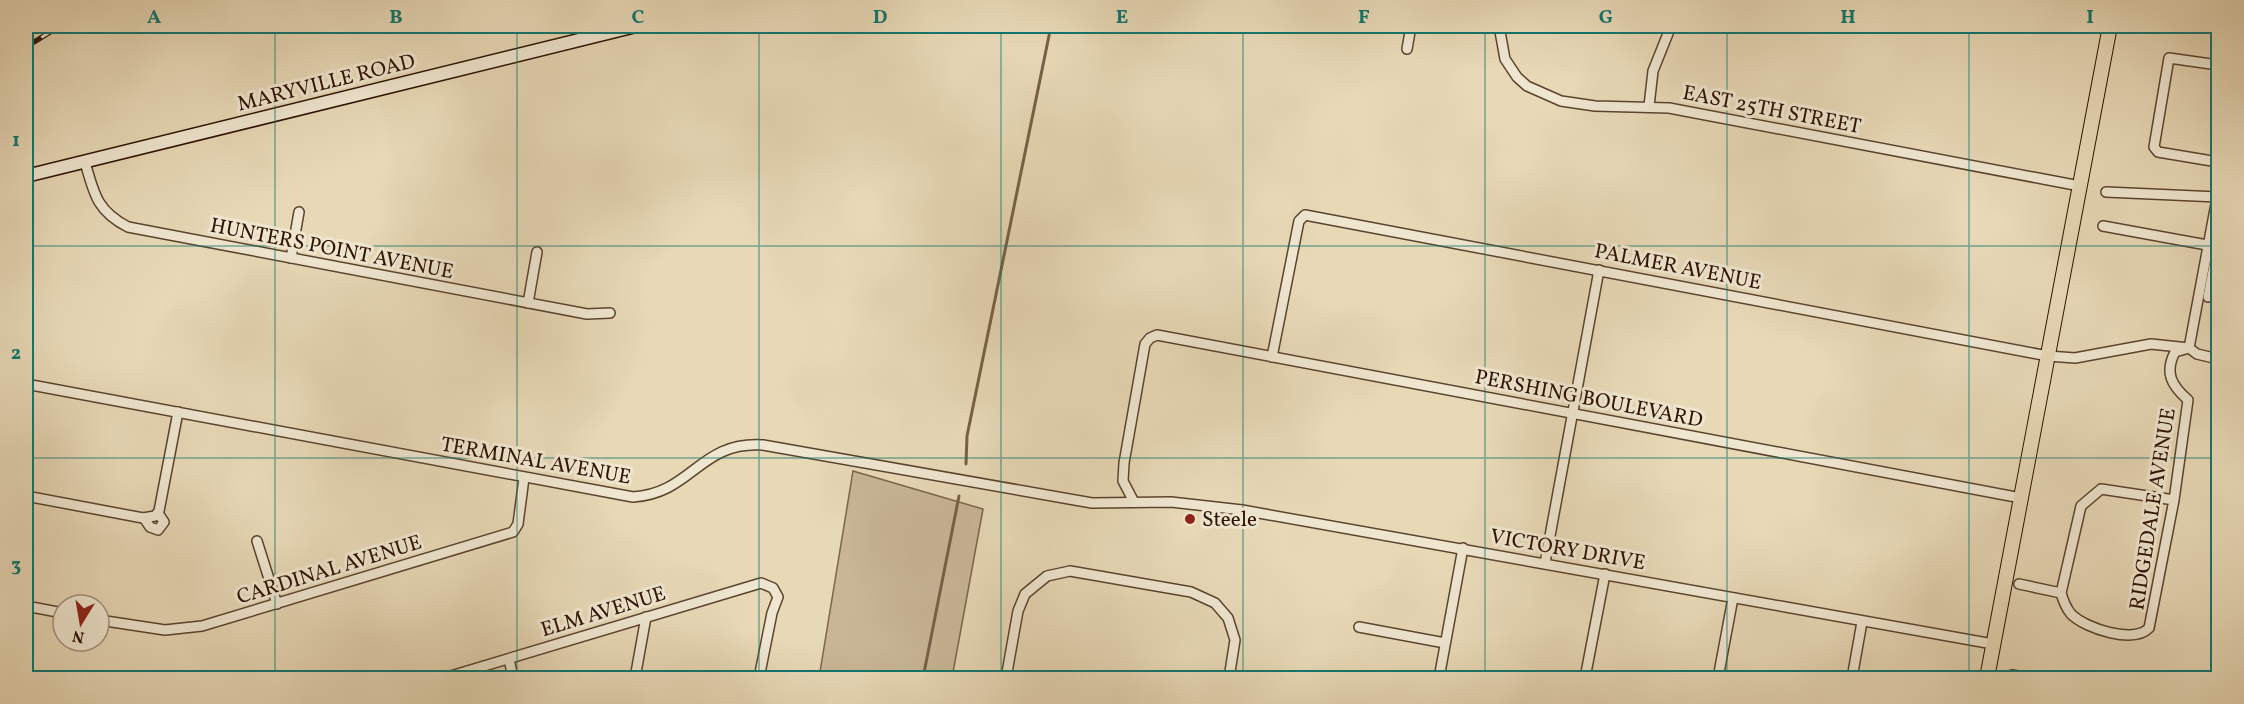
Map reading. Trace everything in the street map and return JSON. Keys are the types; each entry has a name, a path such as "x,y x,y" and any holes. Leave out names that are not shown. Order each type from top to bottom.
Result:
{"main road":[{"name":"MARYVILLE ROAD","path":"26,176 636,26"},
{"path":"1987,678 2110,26"}],"street":[{"path":"1407,49 1411,26"},
{"name":"EAST 25TH STREET","path":"1499,26 1505,59 1527,86 1546,96 1577,104 1650,106 2080,186"},
{"path":"1650,106 1653,71 1671,26"},
{"path":"2218,65 2169,58 2154,147 2158,152 2218,162"},
{"name":"HUNTERS POINT AVENUE","path":"85,162 100,206 113,219 129,227 528,303 596,315 610,313"},
{"path":"2106,192 2218,195 2189,348"},
{"path":"291,258 299,213"},
{"name":"PALMER AVENUE","path":"1272,357 1301,217 1305,215 2048,356 2075,358 2151,345 2189,348 2197,354 2218,359"},
{"path":"2103,226 2207,245"},
{"path":"2208,297 2218,244"},
{"path":"528,303 537,252"},
{"path":"1545,563 1599,270"},
{"path":"2197,305 2208,297 2218,296"},
{"name":"PERSHING BOULEVARD","path":"1134,502 1126,491 1123,472 1146,344 1150,338 1158,336 2021,498"},
{"name":"RIDGEDALE AVENUE","path":"2061,593 2068,610 2087,625 2136,635 2144,633 2149,628 2174,500 2188,400 2174,388 2169,374 2175,352 2189,348"},
{"name":"TERMINAL AVENUE","path":"26,384 621,496 647,496 670,489 721,451 753,444 930,473 1076,501 1107,504 1134,502"},
{"path":"26,496 144,518 155,516 158,513 178,412"},
{"name":"CARDINAL AVENUE","path":"111,622 147,629 184,630 513,532 518,524 524,478"},
{"path":"2019,584 2061,593 2081,506 2101,489 2174,500"},
{"name":"VICTORY DRIVE","path":"1134,502 1171,502 1216,506 1463,548 1993,644"},
{"path":"144,518 150,527 158,530 164,522 158,513"},
{"path":"256,541 277,604"},
{"path":"1439,678 1463,548"},
{"path":"1006,678 1018,611 1025,594 1047,576 1070,571 1191,592 1215,603 1228,618 1235,640 1229,678"},
{"path":"1585,678 1605,574"},
{"name":"ELM AVENUE","path":"444,678 756,584 768,584 778,597 772,613 759,678"},
{"path":"1718,678 1733,598"},
{"path":"26,606 51,611"},
{"path":"635,678 646,617"},
{"path":"1852,678 1862,622"},
{"path":"1359,627 1445,644"},
{"path":"509,659 513,678"},
{"path":"2012,675 2030,678"}],"shaded area":[{"path":"853,471 983,509 952,678 819,678"}],"waterway":[{"path":"966,464 967,436 1051,26"},
{"path":"923,678 959,496"}],"railway":[{"path":"26,47 60,26"}],"place":[{"name":"Steele","path":"1190,519"}]}
